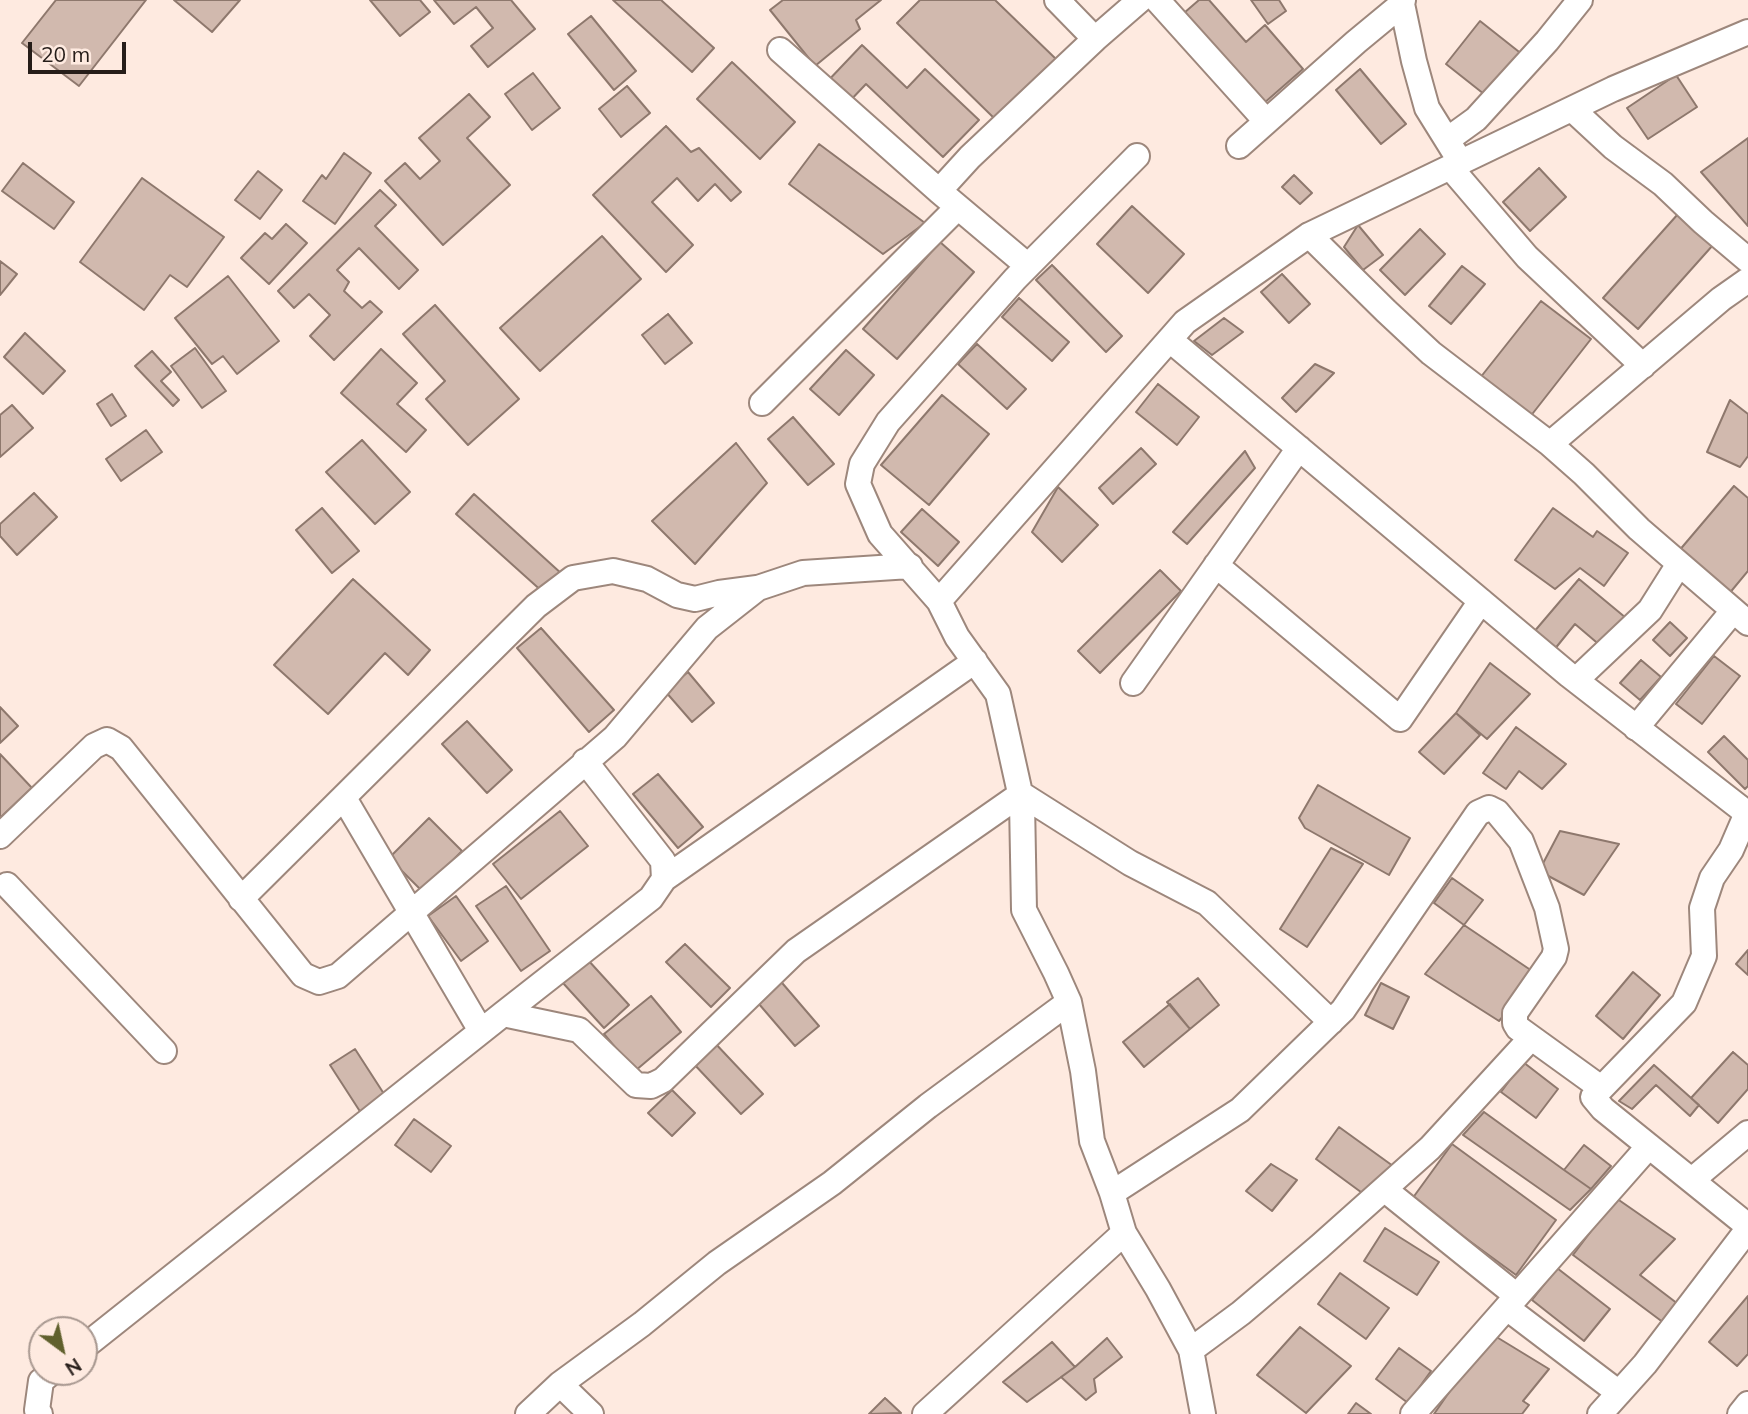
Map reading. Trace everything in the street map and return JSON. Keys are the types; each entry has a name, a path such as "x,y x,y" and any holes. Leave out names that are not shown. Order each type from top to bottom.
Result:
{"street":[{"path":"1057,0 1094,39"},
{"path":"939,191 970,157 1094,39 1140,0"},
{"path":"1157,0 1266,121"},
{"path":"1447,140 1476,119 1547,41 1580,0"},
{"path":"1238,146 1403,2 1427,108 1447,140 1455,165 1527,257 1643,366"},
{"path":"939,601 1185,322 1309,235 1612,89 1748,32"},
{"path":"780,50 1027,266"},
{"path":"1572,109 1613,147 1663,184 1748,260"},
{"path":"1138,156 1027,266 888,422 862,464 858,484 880,534 939,601 957,637 998,694 1022,802 1024,910 1069,1002 1083,1071 1092,1141 1124,1233 1191,1350 1203,1414"},
{"path":"762,403 958,206"},
{"path":"1309,235 1431,353 1550,444 1639,529 1741,617 1636,728"},
{"path":"1550,444 1721,299 1748,280"},
{"path":"1170,340 1576,680 1748,813 1731,850 1712,878 1702,908 1704,956 1684,1003 1593,1097 1748,1228 1645,1364 1600,1414"},
{"path":"1133,683 1298,449"},
{"path":"1576,680 1650,610 1679,564"},
{"path":"1216,565 1400,719 1481,601"},
{"path":"242,899 536,606 573,578 613,571 647,579 677,596 695,599 758,588 803,573 910,566"},
{"path":"0,836 94,746 107,740 121,748 303,975 319,982 338,976 615,737 707,628 758,588"},
{"path":"98,1336 651,898 664,879 975,661"},
{"path":"585,761 663,862 664,879"},
{"path":"503,1014 579,1030 636,1085 651,1086 663,1080 796,951 1020,794"},
{"path":"1020,794 1130,863 1207,904 1331,1022"},
{"path":"344,798 481,1031"},
{"path":"1112,1193 1240,1110 1343,1010 1478,813 1489,808 1497,812 1521,841 1547,908 1556,949 1554,957 1515,1013 1518,1028 1601,1088"},
{"path":"0,910 8,897 3,882"},
{"path":"3,882 164,1051"},
{"path":"528,1414 560,1384 642,1324 718,1263 832,1183 928,1106 1069,1002"},
{"path":"1191,1350 1310,1255 1430,1148 1531,1038"},
{"path":"1692,1180 1748,1133"},
{"path":"1413,1414 1649,1146"},
{"path":"1384,1189 1619,1393"},
{"path":"925,1414 1124,1233"},
{"path":"560,1384 591,1414"},
{"path":"40,1386 37,1410 40,1414"},
{"path":"1740,1414 1748,1404"}],"building":[{"path":"56,0 146,0 79,86 22,43"},
{"path":"174,0 240,0 212,32"},
{"path":"370,0 420,0 430,12 400,36"},
{"path":"434,0 511,0 535,29 488,67 471,46 493,28 476,7 454,24"},
{"path":"613,0 661,0 714,48 692,72"},
{"path":"783,0 881,0 856,20 860,29 815,66 770,10"},
{"path":"920,0 995,0 1057,60 997,121 897,23"},
{"path":"1199,0 1209,0 1246,42 1265,25 1303,69 1263,104 1184,13"},
{"path":"1251,0 1279,0 1286,11 1268,24"},
{"path":"591,16 636,71 614,90 568,34"},
{"path":"1480,21 1523,55 1489,98 1446,64"},
{"path":"862,45 907,88 925,69 979,120 943,157 866,84 846,105 824,85"},
{"path":"732,62 795,122 760,159 697,99"},
{"path":"1360,69 1406,124 1381,144 1336,90"},
{"path":"533,73 560,108 532,130 505,94"},
{"path":"1676,75 1697,107 1648,139 1627,108"},
{"path":"627,86 650,113 621,137 599,109"},
{"path":"469,94 490,117 467,138 510,185 443,245 385,181 405,163 420,179 440,161 419,138"},
{"path":"666,126 691,152 699,148 741,192 731,201 715,184 698,201 677,178 652,202 693,245 666,272 593,195"},
{"path":"1748,138 1748,226 1701,172"},
{"path":"819,144 925,223 883,254 789,184"},
{"path":"344,153 371,173 335,224 303,201 322,175 326,179"},
{"path":"23,163 74,202 54,229 2,191"},
{"path":"1539,168 1566,197 1530,231 1503,202"},
{"path":"258,171 282,190 260,219 235,200"},
{"path":"1294,175 1312,193 1300,204 1282,187"},
{"path":"142,178 224,237 187,287 170,275 144,310 80,262"},
{"path":"380,190 396,205 375,226 418,270 399,289 359,248 337,270 349,282 344,291 362,308 370,301 382,312 334,360 310,336 330,315 309,294 294,308 278,291"},
{"path":"1132,206 1184,254 1148,293 1097,244"},
{"path":"1678,214 1713,245 1638,329 1603,298"},
{"path":"286,224 307,243 269,284 241,258 265,233 272,239"},
{"path":"1358,225 1383,255 1363,270 1344,247"},
{"path":"1420,229 1445,254 1405,295 1380,270"},
{"path":"602,236 641,279 540,371 500,328"},
{"path":"940,242 974,272 897,359 863,329"},
{"path":"0,261 17,274 0,295"},
{"path":"1052,265 1122,336 1106,352 1036,280"},
{"path":"1462,266 1485,284 1451,324 1429,306"},
{"path":"1282,274 1310,304 1289,323 1261,292"},
{"path":"228,276 279,341 237,374 223,356 212,364 175,318"},
{"path":"1019,298 1069,342 1052,361 1002,317"},
{"path":"1541,301 1591,339 1526,422 1476,383"},
{"path":"435,305 519,399 468,445 426,399 445,381 403,334"},
{"path":"668,314 692,343 665,364 642,335"},
{"path":"1224,318 1243,332 1212,355 1194,341"},
{"path":"25,333 65,371 43,394 4,357"},
{"path":"977,344 1026,389 1007,409 958,364"},
{"path":"195,348 226,391 202,408 171,366"},
{"path":"381,349 417,383 397,404 426,430 406,452 341,393"},
{"path":"846,350 874,375 839,415 810,389"},
{"path":"152,351 171,372 161,381 179,400 173,406 135,366"},
{"path":"1315,364 1334,373 1296,412 1282,398"},
{"path":"1158,384 1199,417 1177,445 1136,412"},
{"path":"112,394 126,416 111,426 97,404"},
{"path":"942,395 989,434 929,505 881,465"},
{"path":"1730,400 1748,414 1748,456 1740,467 1707,452"},
{"path":"12,405 33,428 0,457 0,415"},
{"path":"793,417 834,464 808,485 768,439"},
{"path":"146,430 162,452 121,481 106,459"},
{"path":"362,440 410,492 375,524 326,472"},
{"path":"736,443 767,483 695,564 652,521"},
{"path":"1141,448 1156,464 1113,504 1099,488"},
{"path":"1245,451 1255,468 1187,544 1173,532"},
{"path":"1734,486 1748,498 1748,571 1728,595 1678,552"},
{"path":"1058,487 1098,525 1062,562 1032,532"},
{"path":"34,493 57,517 17,555 0,536 0,524"},
{"path":"474,494 563,575 545,594 456,514"},
{"path":"322,508 359,551 332,573 296,530"},
{"path":"1553,508 1593,537 1597,531 1628,553 1604,586 1580,568 1555,589 1515,560"},
{"path":"922,509 959,542 938,566 901,532"},
{"path":"1160,570 1181,591 1100,673 1078,651"},
{"path":"353,579 430,650 408,675 385,653 328,714 274,665"},
{"path":"1579,579 1626,618 1602,647 1575,624 1554,650 1533,633"},
{"path":"1670,622 1687,638 1670,656 1653,640"},
{"path":"541,628 614,710 589,732 517,648"},
{"path":"1714,656 1740,676 1702,724 1676,704"},
{"path":"1641,660 1661,677 1640,700 1620,683"},
{"path":"1490,663 1530,694 1487,739 1456,713"},
{"path":"688,672 714,703 692,722 665,691"},
{"path":"0,707 18,726 0,743"},
{"path":"1456,713 1480,735 1444,774 1419,752"},
{"path":"467,721 512,770 487,793 442,744"},
{"path":"1516,727 1566,764 1542,789 1519,771 1506,789 1483,773"},
{"path":"1724,736 1748,760 1748,786 1745,789 1708,752"},
{"path":"0,754 32,788 0,818"},
{"path":"658,774 703,827 678,848 633,794"},
{"path":"1318,785 1410,838 1389,875 1305,828 1299,818"},
{"path":"560,811 588,846 521,899 493,864"},
{"path":"429,818 462,851 422,891 389,858"},
{"path":"1560,831 1619,844 1584,895 1539,871"},
{"path":"1331,848 1363,864 1307,947 1280,929"},
{"path":"1452,878 1483,900 1464,925 1434,903"},
{"path":"506,886 550,951 521,971 476,906"},
{"path":"456,896 488,941 461,961 428,916"},
{"path":"1464,925 1538,975 1499,1021 1425,974"},
{"path":"685,944 730,988 711,1007 666,962"},
{"path":"1748,950 1748,975 1736,964"},
{"path":"588,960 629,1005 604,1028 563,983"},
{"path":"1633,972 1660,995 1623,1039 1596,1016"},
{"path":"777,977 819,1026 795,1046 753,997"},
{"path":"1198,978 1219,1005 1190,1029 1167,1002"},
{"path":"1381,983 1409,997 1393,1029 1365,1015"},
{"path":"651,996 681,1032 635,1071 604,1034"},
{"path":"1170,1004 1190,1029 1144,1067 1123,1042"},
{"path":"713,1041 763,1094 741,1114 692,1062"},
{"path":"355,1049 386,1097 361,1113 330,1065"},
{"path":"1733,1052 1748,1065 1748,1089 1718,1123 1691,1098"},
{"path":"1523,1062 1558,1089 1536,1118 1501,1092"},
{"path":"1654,1065 1699,1105 1690,1116 1656,1085 1632,1109 1619,1101"},
{"path":"672,1090 695,1113 672,1136 648,1113"},
{"path":"1484,1112 1591,1189 1570,1210 1463,1135"},
{"path":"414,1119 451,1146 431,1172 395,1145"},
{"path":"1339,1127 1393,1166 1369,1198 1316,1159"},
{"path":"1452,1144 1556,1220 1516,1275 1412,1199"},
{"path":"1584,1145 1611,1166 1591,1189 1564,1170"},
{"path":"1271,1164 1297,1180 1272,1211 1246,1191"},
{"path":"1616,1198 1675,1239 1640,1275 1678,1304 1664,1323 1573,1255"},
{"path":"1385,1228 1439,1262 1417,1295 1364,1261"},
{"path":"1557,1268 1610,1309 1584,1341 1532,1300"},
{"path":"1340,1273 1389,1308 1366,1339 1318,1304"},
{"path":"1748,1296 1748,1354 1737,1366 1709,1342"},
{"path":"1300,1327 1351,1366 1306,1413 1257,1375"},
{"path":"1490,1333 1549,1369 1523,1401 1529,1405 1522,1414 1434,1414"},
{"path":"1107,1338 1122,1357 1094,1379 1096,1392 1086,1400 1061,1377"},
{"path":"1052,1342 1075,1367 1027,1402 1003,1382"},
{"path":"1399,1348 1431,1371 1408,1403 1376,1379"},
{"path":"885,1398 901,1413 869,1414"},
{"path":"1356,1403 1371,1414 1348,1414"}]}
